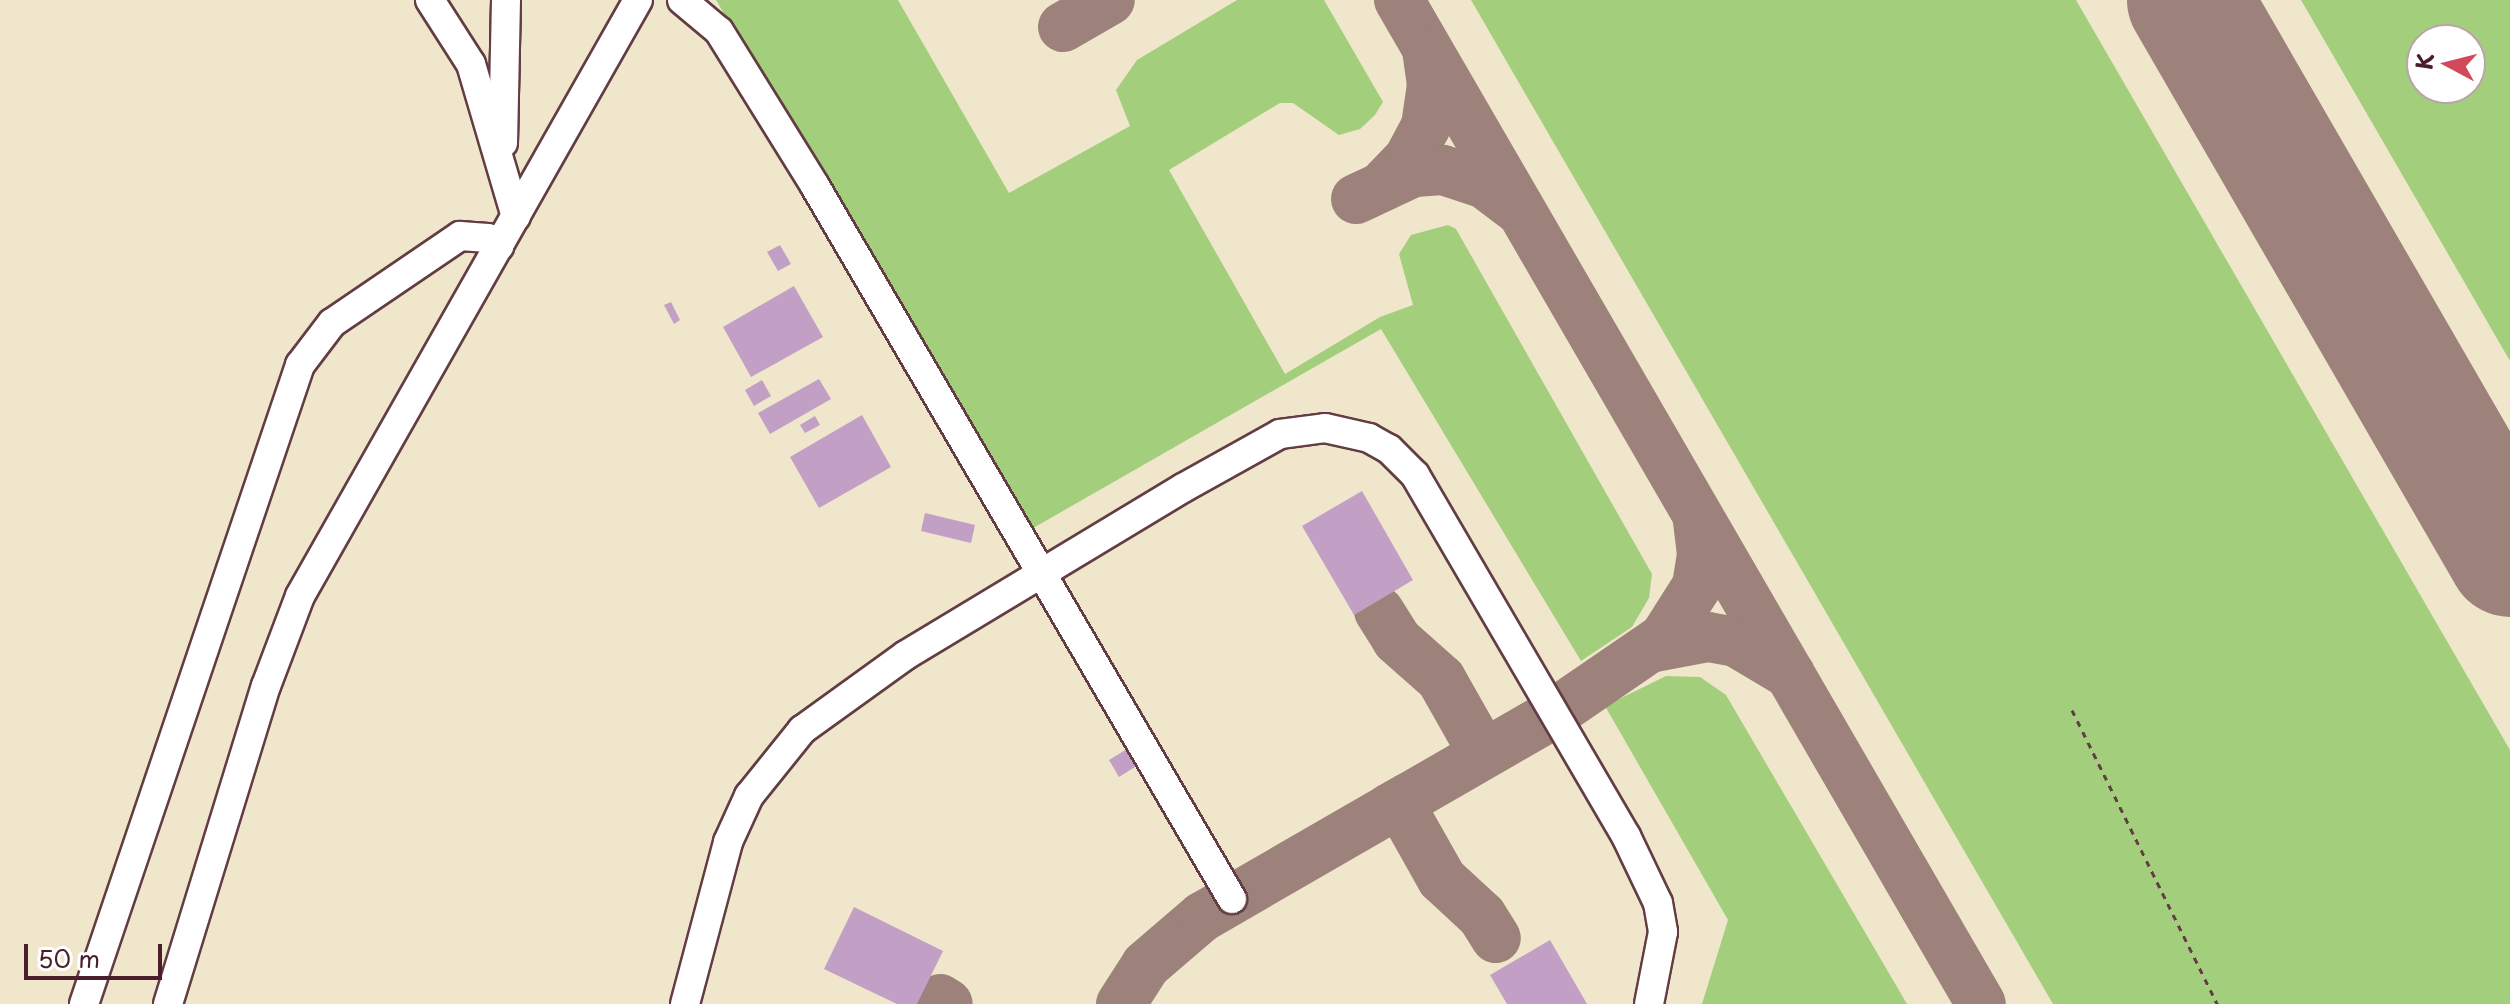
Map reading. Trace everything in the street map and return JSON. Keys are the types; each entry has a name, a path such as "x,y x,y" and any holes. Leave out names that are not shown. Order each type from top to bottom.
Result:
{"lane":[{"path":"430,0 471,64 516,217"},
{"path":"503,173 506,0"},
{"path":"168,1004 266,686 300,596 638,0"},
{"path":"682,0 719,31 1232,899"},
{"path":"84,1004 300,365 332,323 460,236 488,238 499,246"},
{"path":"685,1004 728,842 749,796 774,760 802,730 854,690 1042,575 1280,434 1303,428 1352,431 1389,449 1415,475 1458,542 1645,873 1663,932 1649,1004"}],"path":[{"path":"2072,710 2217,1004"}],"green space":[{"path":"716,0 898,0 1009,193 1130,126 1116,90 1137,60 1237,0 1324,0 1383,102 1375,115 1360,129 1339,135 1293,103 1280,103 1169,170 1285,374 1380,317 1413,305 1399,254 1411,235 1448,225 1456,229 1652,574 1649,598 1632,627 1581,661 1381,329 1028,531"},
{"path":"1471,0 2076,0 2510,750 2510,1004 2053,1004"},
{"path":"2301,0 2510,0 2510,361"},
{"path":"1666,676 1700,677 1726,695 1907,1004 1702,1004 1728,920 1605,706"}],"building":[{"path":"780,245 791,264 778,271 767,252"},
{"path":"794,286 823,337 751,377 723,327"},
{"path":"671,302 680,320 674,324 664,305"},
{"path":"819,379 831,399 770,434 758,413"},
{"path":"762,380 771,396 754,406 745,390"},
{"path":"862,415 891,467 819,508 790,457"},
{"path":"815,416 820,425 805,433 800,425"},
{"path":"1362,491 1413,580 1354,615 1302,526"},
{"path":"925,513 975,525 971,543 921,531"},
{"path":"1127,749 1138,765 1119,777 1109,760"},
{"path":"854,907 943,951 917,1004 897,1004 824,969"},
{"path":"1550,940 1587,1004 1507,1004 1490,975"}],"taxiway":[{"path":"1063,27 1110,0"},
{"path":"1399,0 1981,1004"},
{"path":"1386,182 1409,158 1426,126 1432,85 1427,51"},
{"path":"1356,199 1414,172 1443,170 1485,184 1518,209"},
{"path":"1121,1004 1146,965 1202,917 1553,714 1664,638 1697,586 1702,554 1697,516"},
{"path":"1379,611 1397,640 1441,679 1475,739"},
{"path":"1655,647 1708,637 1736,642 1790,674"},
{"path":"1399,813 1390,808 1408,798 1407,817 1442,879 1482,916 1496,938"},
{"path":"940,999 948,1004"}],"runway":[{"path":"2189,0 2510,555"}]}
